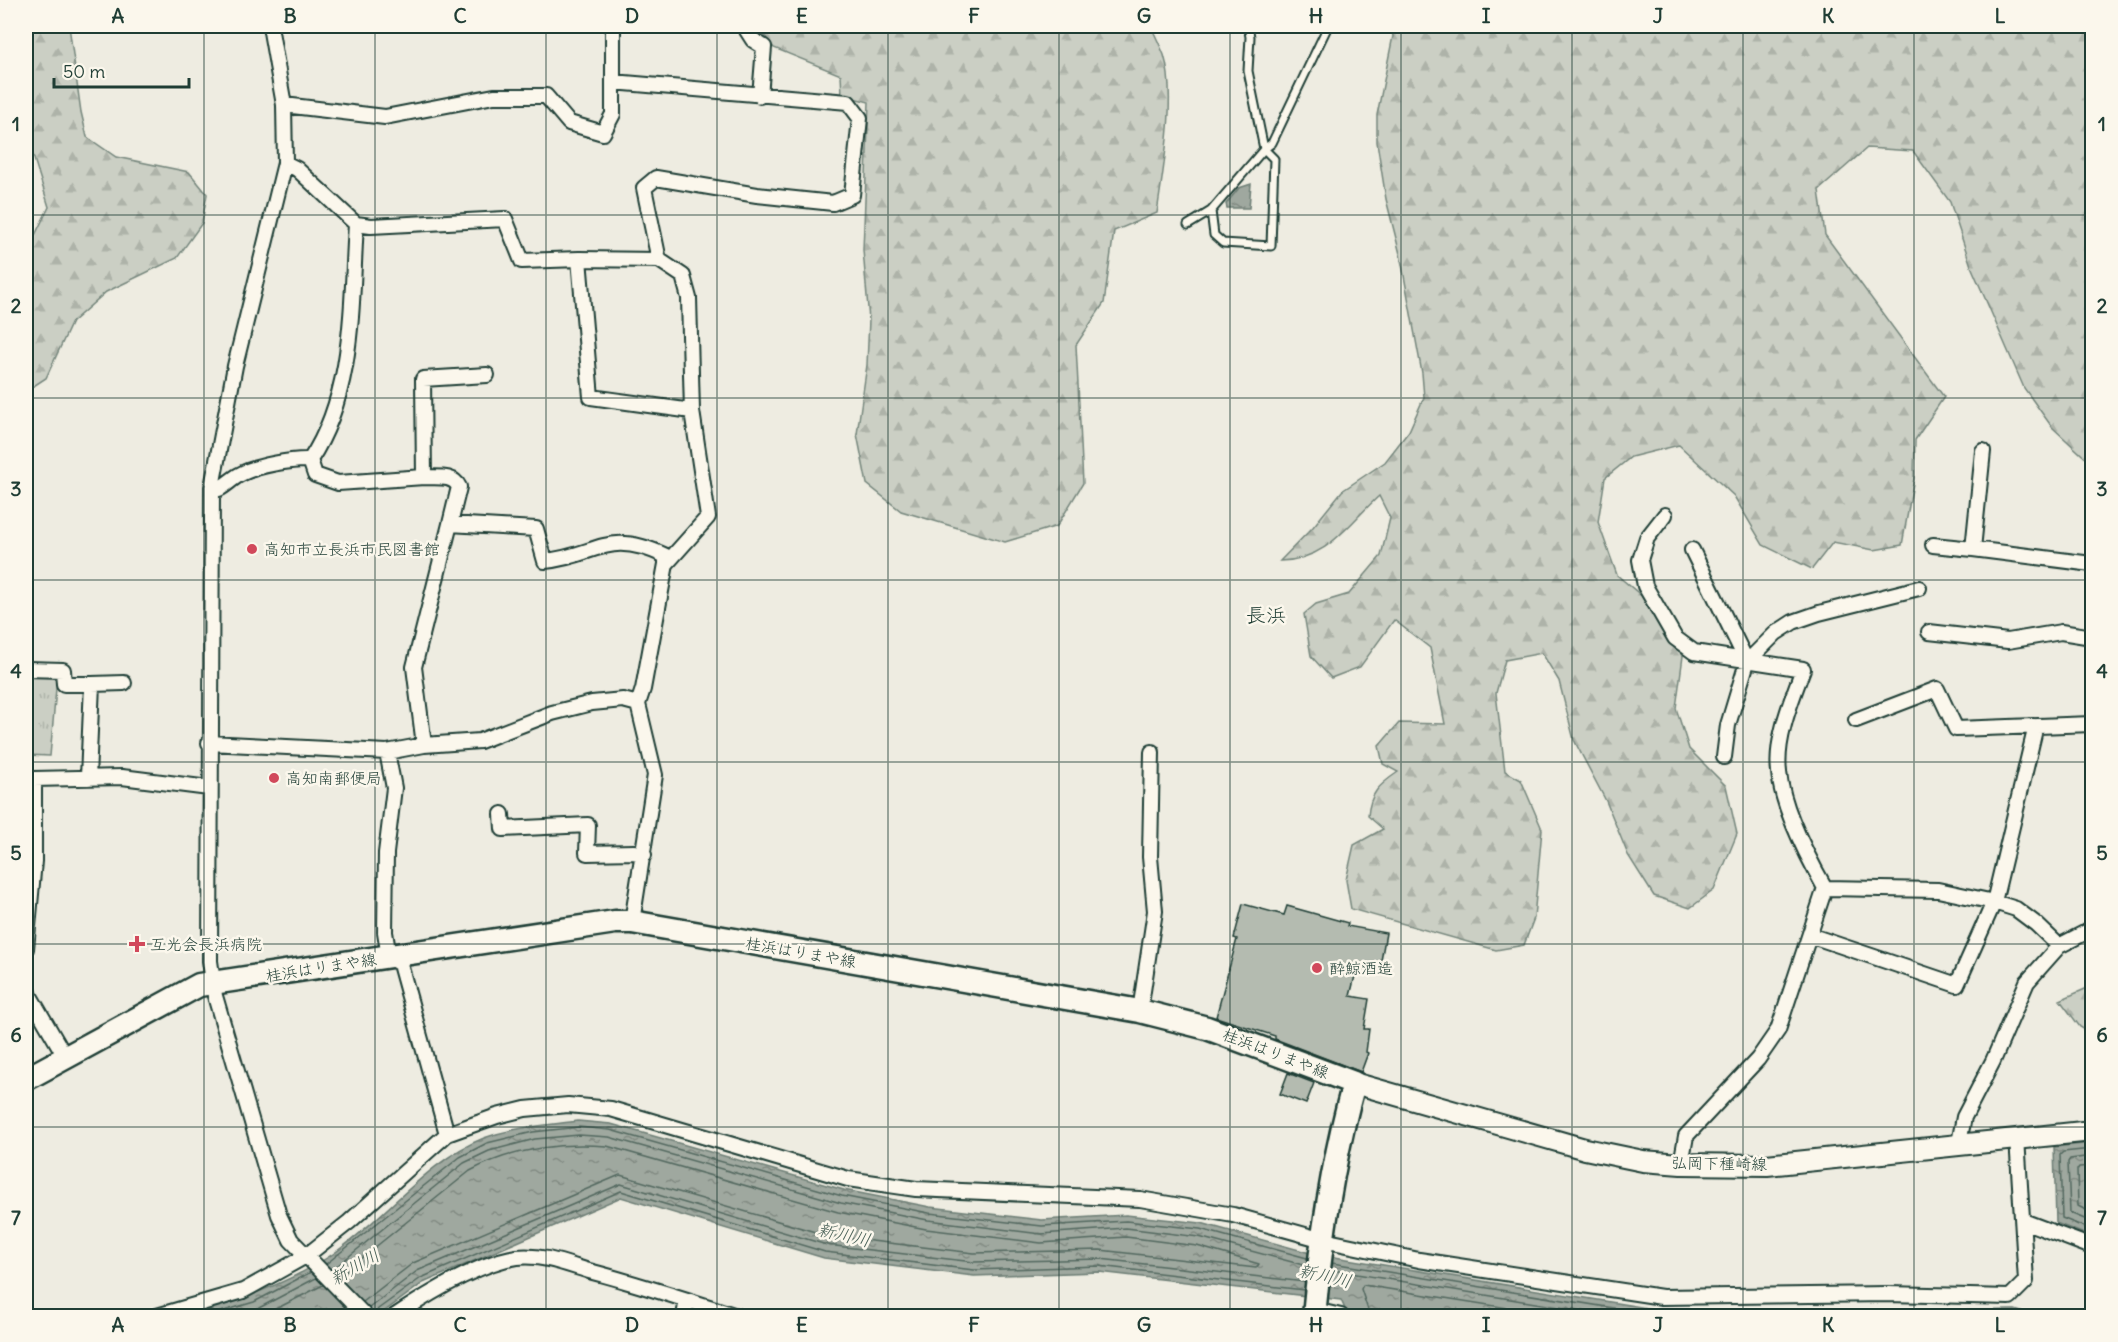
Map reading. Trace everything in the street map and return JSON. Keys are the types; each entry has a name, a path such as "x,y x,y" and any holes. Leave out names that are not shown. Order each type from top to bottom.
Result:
{"main road":[{"name":"桂浜はりまや線","path":"26,1079 192,987 212,982 600,924 632,922 1140,1011 1207,1028 1354,1083"},
{"name":"弘岡下種崎線","path":"1354,1083 1585,1149 1643,1161 1681,1164 1767,1165 1959,1143 2092,1131"},
{"path":"1315,1308 1322,1244 1346,1113 1354,1083"}],"street":[{"path":"270,26 284,105 285,163 235,366 212,487 209,944 212,982 270,1191 291,1240 365,1317"},
{"path":"284,105 385,117 494,96 546,96 570,123 603,133 613,114 613,26"},
{"path":"744,26 753,40 764,47 760,96"},
{"path":"613,82 848,102 860,118 852,195 833,203 757,195 656,178 644,188 659,260"},
{"path":"285,163 297,169 356,224 371,226 505,219 522,261 659,260 682,276 688,298 692,411 708,517 666,564"},
{"path":"356,224 351,317 341,391 310,460 315,475 338,483 424,477 450,478 456,481 459,487 414,668 424,744"},
{"path":"579,259 591,397 692,411"},
{"path":"424,477 423,379 487,375"},
{"path":"1973,549 1983,452"},
{"path":"212,487 219,489 239,474 297,459 310,460"},
{"path":"1665,515 1647,538 1640,560 1645,586 1675,638 1694,652 1803,669 1786,717 1778,770 1784,797 1826,888 1812,936 1778,1030 1758,1059 1686,1136 1681,1164"},
{"path":"450,524 536,530 545,561 557,560 604,544 619,542 666,556 643,689 638,704 655,775 632,922"},
{"path":"1933,545 2092,564"},
{"path":"1692,550 1747,662"},
{"path":"1724,757 1728,725 1747,662 1776,633 1793,622 1919,588"},
{"path":"1929,632 2008,641 2061,632 2092,637"},
{"path":"26,669 63,670 64,684 124,683"},
{"path":"88,778 92,684"},
{"path":"1856,720 1937,689 1956,729 2092,724"},
{"path":"209,742 387,752 424,744 480,741 552,713 592,703 623,700 638,704"},
{"path":"1812,936 1957,985 1994,902 2034,734 2033,726"},
{"path":"387,752 394,788 386,853 385,932 389,957 400,964 447,1134"},
{"path":"1140,1011 1155,911 1150,856 1152,752"},
{"path":"26,949 29,845 34,779 122,777 209,788"},
{"path":"502,814 503,830 588,825 587,853 634,852 644,855"},
{"path":"1826,888 1938,890 1994,902 2016,909 2059,946"},
{"path":"1959,1143 1964,1118 1993,1061 2027,982 2059,946 2092,929"},
{"path":"26,985 66,1058"},
{"path":"157,1317 243,1291 309,1258 447,1134 465,1126 525,1109 568,1105 611,1108 848,1179 916,1189 1140,1199 1233,1215 1322,1244 1662,1297 1888,1294 2010,1297 2026,1281 2018,1138"},
{"path":"2022,1221 2092,1247"},
{"path":"395,1317 458,1279 518,1257 540,1257 737,1317"},
{"path":"684,1317 687,1300"},
{"path":"1315,1308 1341,1317"}],"lane":[{"path":"1211,211 1214,235 1223,243 1271,246 1274,159 1264,149 1248,71 1250,37 1248,26"},
{"path":"1188,225 1211,211 1264,149 1272,143 1328,26"}],"green space":[{"path":"31,26 69,26 81,112 87,137 116,157 189,172 207,194 202,223 177,258 106,292 72,322 46,378 26,391 26,237 35,235 49,207 26,133 26,47"},
{"path":"757,26 1151,26 1164,55 1169,91 1168,133 1157,213 1114,231 1104,303 1076,345 1083,483 1057,526 1005,542 901,511 867,484 857,434 867,365 869,320 863,250 869,102 842,95 841,75 774,48"},
{"path":"1390,26 2092,26 2092,464 2052,427 2024,388 1971,266 1950,202 1913,151 1867,148 1819,190 1825,235 1944,397 1915,440 1914,478 1902,545 1874,550 1833,542 1812,569 1763,545 1734,496 1679,445 1631,457 1605,478 1598,522 1617,575 1656,608 1683,656 1676,708 1689,749 1726,786 1737,834 1714,890 1690,908 1654,896 1628,855 1606,801 1574,740 1559,681 1542,653 1505,660 1496,693 1505,771 1521,780 1542,829 1534,918 1524,945 1496,950 1351,909 1346,880 1354,845 1383,829 1368,816 1369,808 1377,790 1398,772 1383,764 1379,746 1399,723 1445,724 1430,648 1394,620 1360,667 1331,678 1311,656 1304,614 1316,604 1349,594 1381,556 1390,518 1379,496 1324,548 1297,559 1280,561 1313,527 1342,491 1385,462 1409,431 1424,397 1422,373 1400,254 1386,199 1377,142 1377,115 1393,36"},
{"path":"26,677 57,677 50,756 26,755"},
{"path":"2092,986 2092,1034 2080,1027 2060,1000"}],"water":[{"path":"1251,184 1249,208 1227,208 1226,204 1239,188"},
{"name":"新川川","path":"578,1121 611,1124 844,1190 930,1207 1042,1220 1126,1215 1201,1223 1310,1253 1684,1314 2015,1310 2035,1316 1348,1316 1341,1300 1099,1272 974,1276 824,1258 621,1197 423,1283 378,1316 186,1316 262,1291 316,1265 370,1225 444,1160 484,1138 507,1131"},
{"path":"2092,1143 2092,1237 2056,1223 2054,1147"}],"building":[{"path":"1243,904 1284,915 1287,906 1348,923 1347,926 1386,933 1379,972 1357,968 1350,996 1369,999 1364,1029 1369,1029 1366,1052 1368,1053 1361,1072 1275,1039 1275,1036 1216,1017 1237,939 1234,938"},
{"path":"1288,1073 1314,1083 1306,1104 1280,1094"}],"place":[{"name":"高知市立長浜市民図書館","path":"252,549"},
{"name":"高知南郵便局","path":"274,778"},
{"name":"互光会長浜病院","path":"137,944"},
{"name":"酔鯨酒造","path":"1317,968"}],"district":[{"name":"長浜","path":"1266,615"}]}
